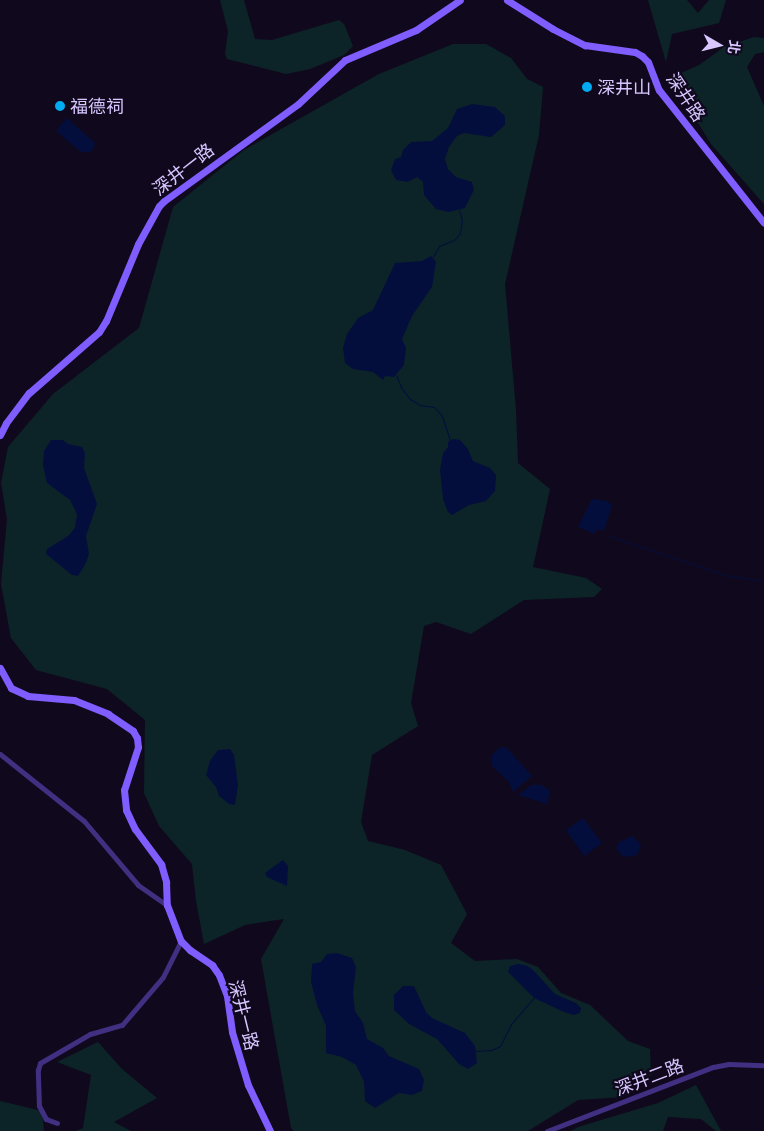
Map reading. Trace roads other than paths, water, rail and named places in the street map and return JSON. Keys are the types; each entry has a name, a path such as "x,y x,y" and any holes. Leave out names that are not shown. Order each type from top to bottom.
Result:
{"street":[{"name":"深井一路","path":"0,435 6,423 30,393 99,332 106,321 138,244 158,206 298,104 345,60 416,30 460,0"},
{"name":"深井路","path":"507,0 553,29 585,45 635,52 642,56 648,62 659,90 764,223"},
{"name":"深井一路","path":"0,668 11,688 28,696 74,700 108,714 133,731 137,738 138,747 124,790 126,810 135,829 162,864 166,882 167,905 181,941 190,950 212,965 219,975 227,996 232,1032 248,1085 270,1131"},
{"path":"0,754 84,821 138,885 167,905"},
{"path":"57,1122 46,1119 39,1106 38,1070 40,1063 90,1034 122,1025 163,977 181,941"},
{"name":"深井二路","path":"547,1131 713,1067 729,1064 764,1065"}],"waterway":[{"path":"433,257 439,246 454,240 460,233 462,221 459,210"},
{"path":"396,375 402,389 410,399 420,405 434,407 442,416 450,441"},
{"path":"609,536 725,575 764,581"},
{"path":"760,989 764,987"},
{"path":"475,1051 491,1050 500,1046 511,1024 534,998"}],"place":[{"name":"深井山","path":"587,87"},
{"name":"福德祠","path":"60,106"}]}
